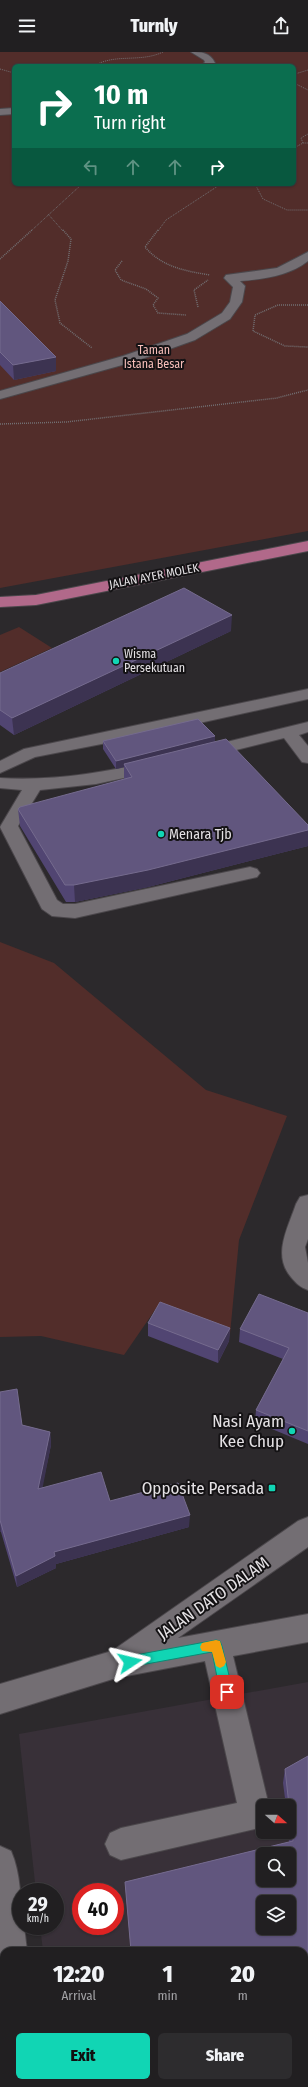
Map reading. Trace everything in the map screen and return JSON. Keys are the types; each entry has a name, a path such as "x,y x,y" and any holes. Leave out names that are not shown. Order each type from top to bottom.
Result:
{"main road":[{"name":"JALAN AYER MOLEK","path":"0,602 36,600 308,546"}],"street":[{"path":"195,52 208,58 210,63 209,64"},
{"path":"0,112 12,111"},
{"path":"0,395 128,359 191,337 226,316 236,302 239,286 230,278 270,276 298,264 308,255"},
{"path":"0,768 30,752 127,734 308,694"},
{"path":"0,783 33,786 84,782 308,727"},
{"path":"288,732 308,758"},
{"path":"33,786 9,826 49,904 59,911 75,912 250,872"},
{"path":"308,1204 293,1247 295,1265 308,1280"},
{"name":"JALAN DATO DALAM","path":"116,1664 308,1530"},
{"path":"3,1699 116,1664 308,1628"},
{"path":"121,1844 255,1815 216,1646"},
{"path":"0,1862 10,1947"}],"path":[{"path":"96,64 100,60 109,58 154,58 163,52"},
{"path":"0,69 12,72"},
{"path":"296,73 308,70"},
{"path":"296,84 308,90"},
{"path":"303,143 301,138 308,134"},
{"path":"296,147 303,143 308,143"},
{"path":"0,259 80,186"},
{"path":"192,311 199,306 194,290 215,276 179,270 153,259 145,247 166,220 218,186"},
{"path":"256,186 263,200 287,210 308,210"},
{"path":"48,214 71,239 68,261 55,300 60,323 90,347 128,359"},
{"path":"122,261 115,270 121,280 146,289 158,298 154,306 158,313 186,315"},
{"path":"308,305 278,305 255,315 253,331 285,346 308,347"},
{"path":"0,424 66,422 277,398 308,390"}],"shaded area":[{"path":"308,1682 308,1947 43,1947 41,1935 64,1935 64,1883 35,1883 19,1734"}],"green space":[{"name":"Taman Istana Besar","path":"0,52 308,52 308,531 0,588"},
{"path":"19,627 52,648 0,672 0,635"},
{"path":"0,942 54,963 206,1090 287,1116 239,1240 230,1334 157,1307 124,1355 41,1336 0,1337"}],"building":[{"path":"0,301 56,357 13,365 0,352"},
{"name":"Wisma Persekutuan","path":"184,588 232,615 12,718 0,710 0,673"},
{"path":"198,719 215,736 116,761 103,741"},
{"name":"Menara Tjb","path":"226,739 308,825 308,830 148,870 74,885 65,885 18,809 20,807 132,777 124,764"},
{"path":"259,1294 308,1313 308,1431 256,1410 289,1348 240,1329"},
{"path":"160,1302 230,1328 218,1350 148,1323"},
{"path":"17,1389 22,1425 50,1432 38,1489 101,1472 110,1501 178,1483 190,1515 54,1552 55,1556 16,1576 0,1520 0,1392"},
{"path":"308,1756 308,1947 131,1947 125,1882 256,1850 256,1887 296,1887 296,1847 268,1847 296,1839 296,1799 288,1799 285,1769"}],"slow traffic":[{"path":"206,1647 216,1646 220,1662"}],"place":[{"name":"Wisma Persekutuan","path":"116,661"},
{"name":"Menara Tjb","path":"161,834"},
{"name":"Nasi Ayam Kee Chup","path":"292,1431"},
{"name":"Opposite Persada","path":"272,1488"}],"route":[{"path":"130,1662 216,1646 227,1692"}]}
